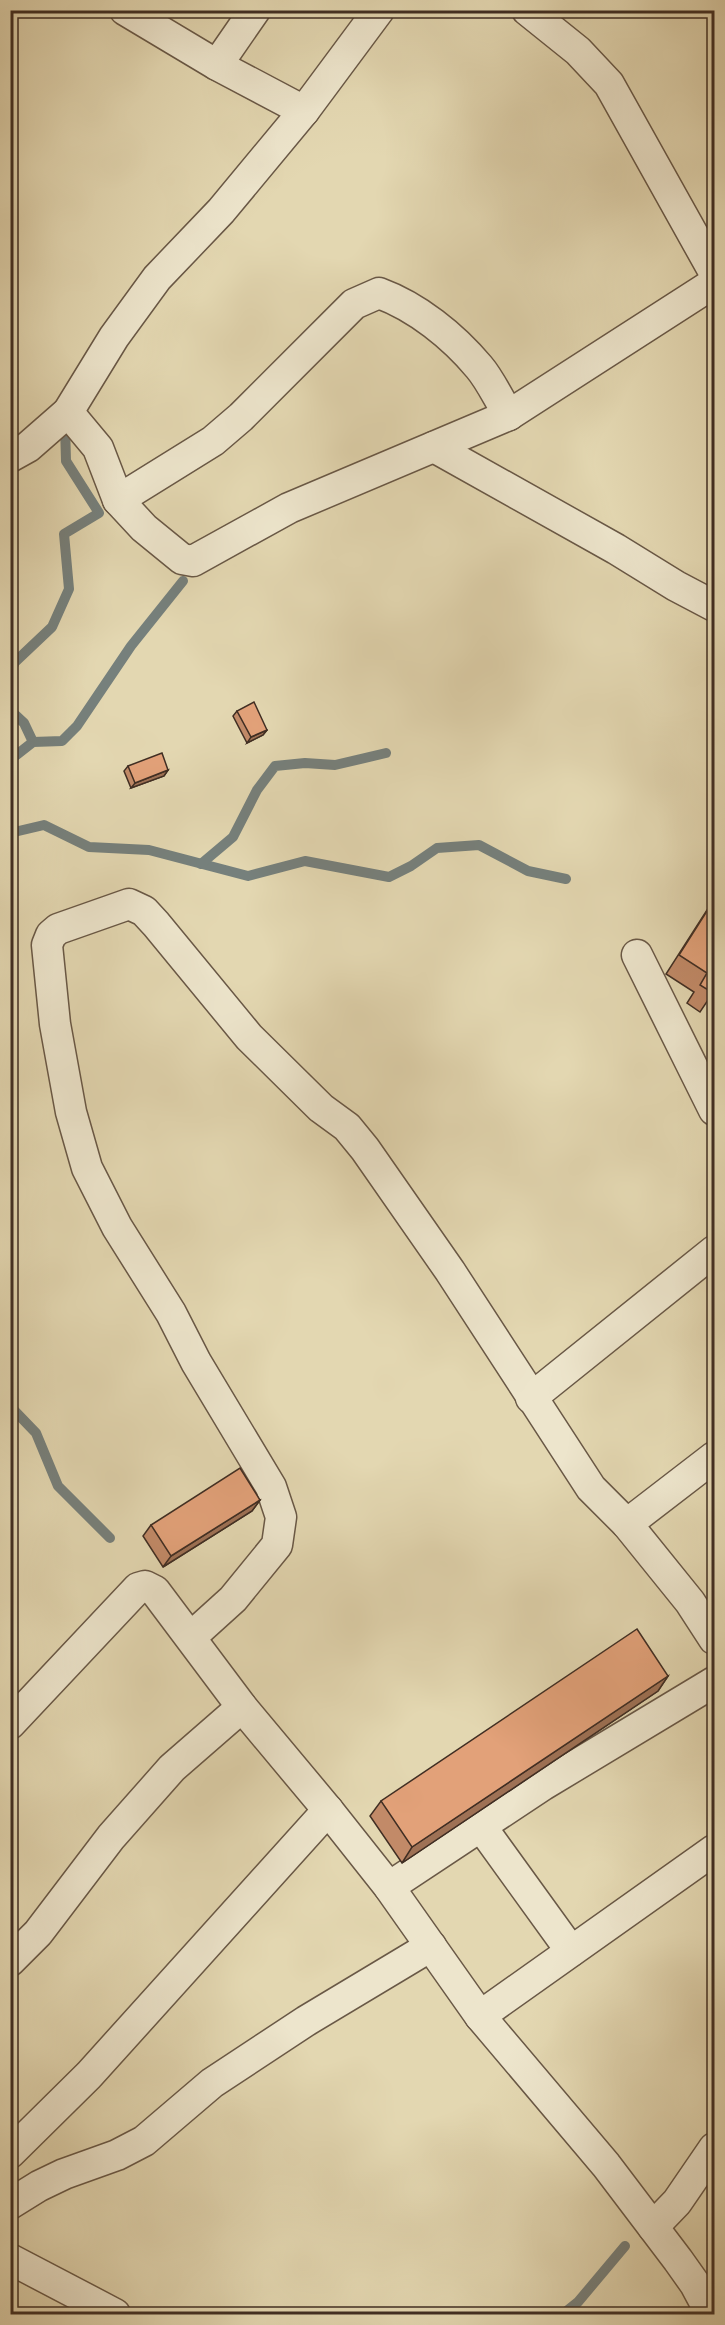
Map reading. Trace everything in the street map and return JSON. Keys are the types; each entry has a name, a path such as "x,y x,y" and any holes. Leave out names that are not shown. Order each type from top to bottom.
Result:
{"street":[{"path":"125,10 217,66 304,111"},
{"path":"217,66 255,10"},
{"path":"10,457 28,447 68,412 114,337 157,278 221,211 304,111 379,10"},
{"path":"527,10 578,51 609,84 714,272"},
{"path":"68,412 98,448 118,500 144,528 182,559 193,561 289,508 509,415 714,283"},
{"path":"118,500 213,441 258,400 354,304 379,293 399,301 442,331 480,368 509,415"},
{"path":"434,447 714,606"},
{"path":"191,1637 233,1599 277,1545 281,1516 271,1487 196,1362 171,1313 117,1227 87,1167 71,1112 55,1024 47,945 51,935 58,929 129,904 144,911 249,1036 321,1108 347,1127 450,1271 591,1488 627,1524 690,1602 714,1639"},
{"path":"637,955 714,1110"},
{"path":"531,1398 714,1251"},
{"path":"627,1524 714,1457"},
{"path":"10,1724 138,1588 145,1586 155,1591 242,1707 389,1887 480,2016 606,2165 695,2284 711,2314"},
{"path":"389,1887 570,1768 714,1682"},
{"path":"10,1960 38,1933 111,1837 172,1768 242,1707"},
{"path":"10,2153 89,2075 328,1810"},
{"path":"480,1826 572,1951"},
{"path":"480,2016 714,1850"},
{"path":"10,2204 64,2174 117,2155 144,2141 212,2083 306,2021 430,1946"},
{"path":"653,2227 677,2202 714,2148"},
{"path":"10,2259 115,2314"}],"building":[{"path":"254,702 267,730 251,737 237,711"},
{"path":"162,753 168,770 135,783 128,766"},
{"path":"714,900 713,993 700,985 707,973 679,955"},
{"path":"240,1468 260,1500 171,1556 151,1525"},
{"path":"637,1629 668,1676 412,1847 381,1801"}],"waterway":[{"path":"10,672 15,662 52,627 69,589 64,534 99,513 66,461 65,425"},
{"path":"10,760 33,742 62,741 77,726 131,646 183,581"},
{"path":"10,710 24,723 33,742"},
{"path":"201,864 233,837 257,790 275,766 305,763 335,765 386,753"},
{"path":"10,833 44,825 89,847 149,850 248,876 305,861 389,877 411,866 437,848 479,845 528,871 566,879"},
{"path":"10,1406 36,1433 58,1486 110,1538"},
{"path":"563,2314 578,2302 625,2246"}]}
